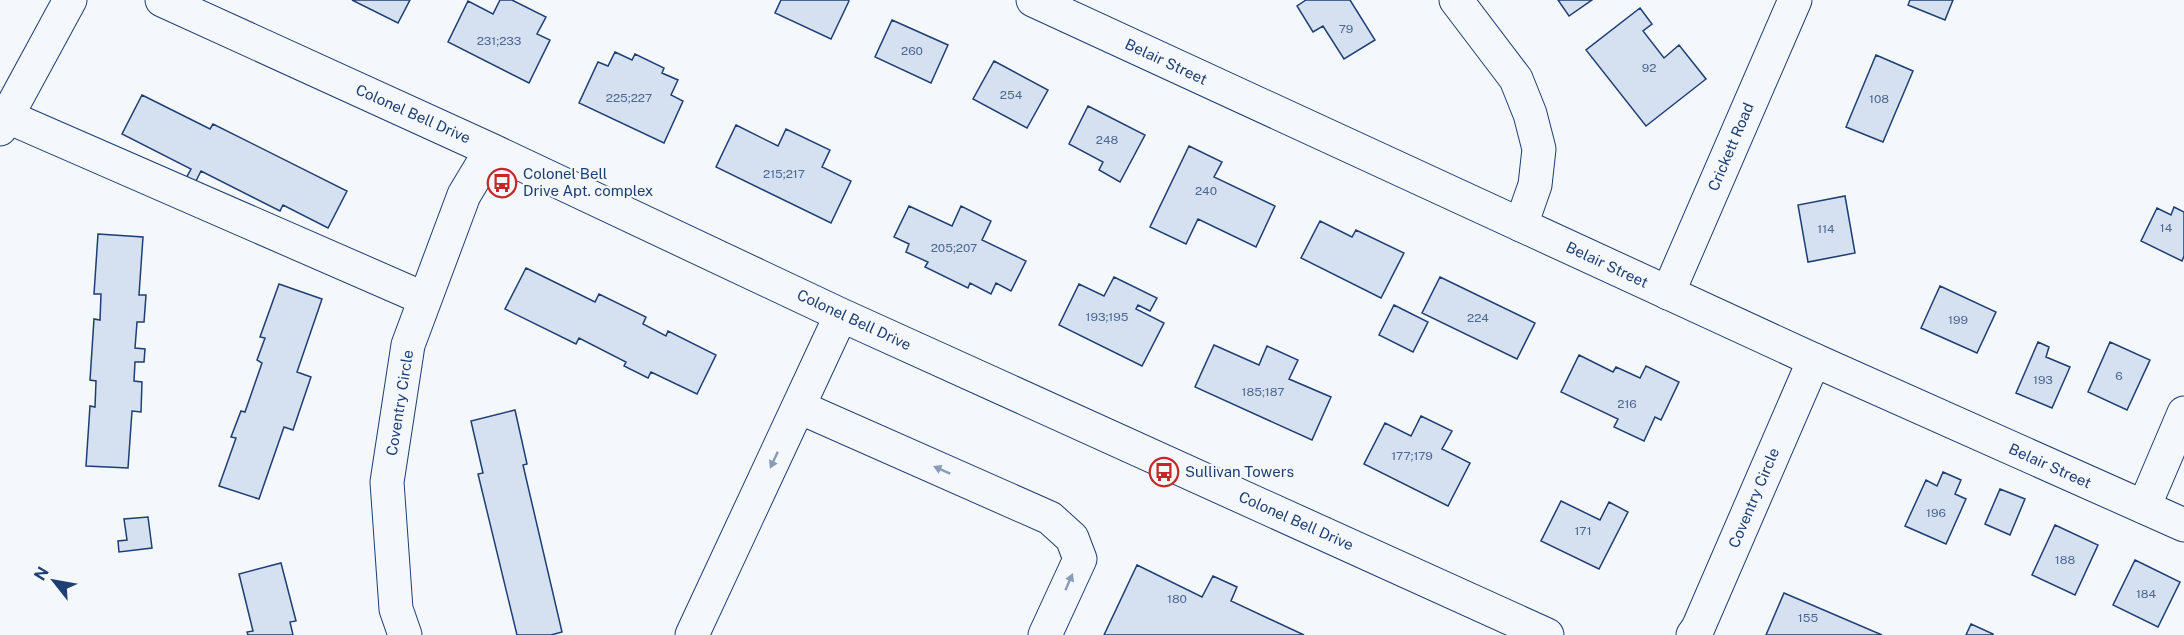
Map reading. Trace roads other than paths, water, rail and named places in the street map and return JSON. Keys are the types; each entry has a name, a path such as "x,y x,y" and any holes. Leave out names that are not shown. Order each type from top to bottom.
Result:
{"street":[{"path":"70,0 3,123 425,299"},
{"name":"Colonel Bell Drive","path":"162,0 491,150 842,315 1547,635"},
{"name":"Belair Street","path":"1033,0 1668,294 2184,525"},
{"path":"1456,0 1516,79 1530,114 1539,149 1535,184 1521,225"},
{"name":"Crickett Road","path":"1668,294 1795,0"},
{"name":"Coventry Circle","path":"405,635 396,609 387,482 408,345 464,195 491,150"},
{"path":"692,635 842,315"},
{"name":"Coventry Circle","path":"1693,635 1814,360"},
{"path":"799,407 1050,518 1057,524 1072,538 1080,558 1046,635"},
{"path":"2144,507 2184,412"}],"place":[{"name":"Colonel Bell Drive Apt. complex","path":"502,183"},
{"name":"Sullivan Towers","path":"1164,472"}]}
